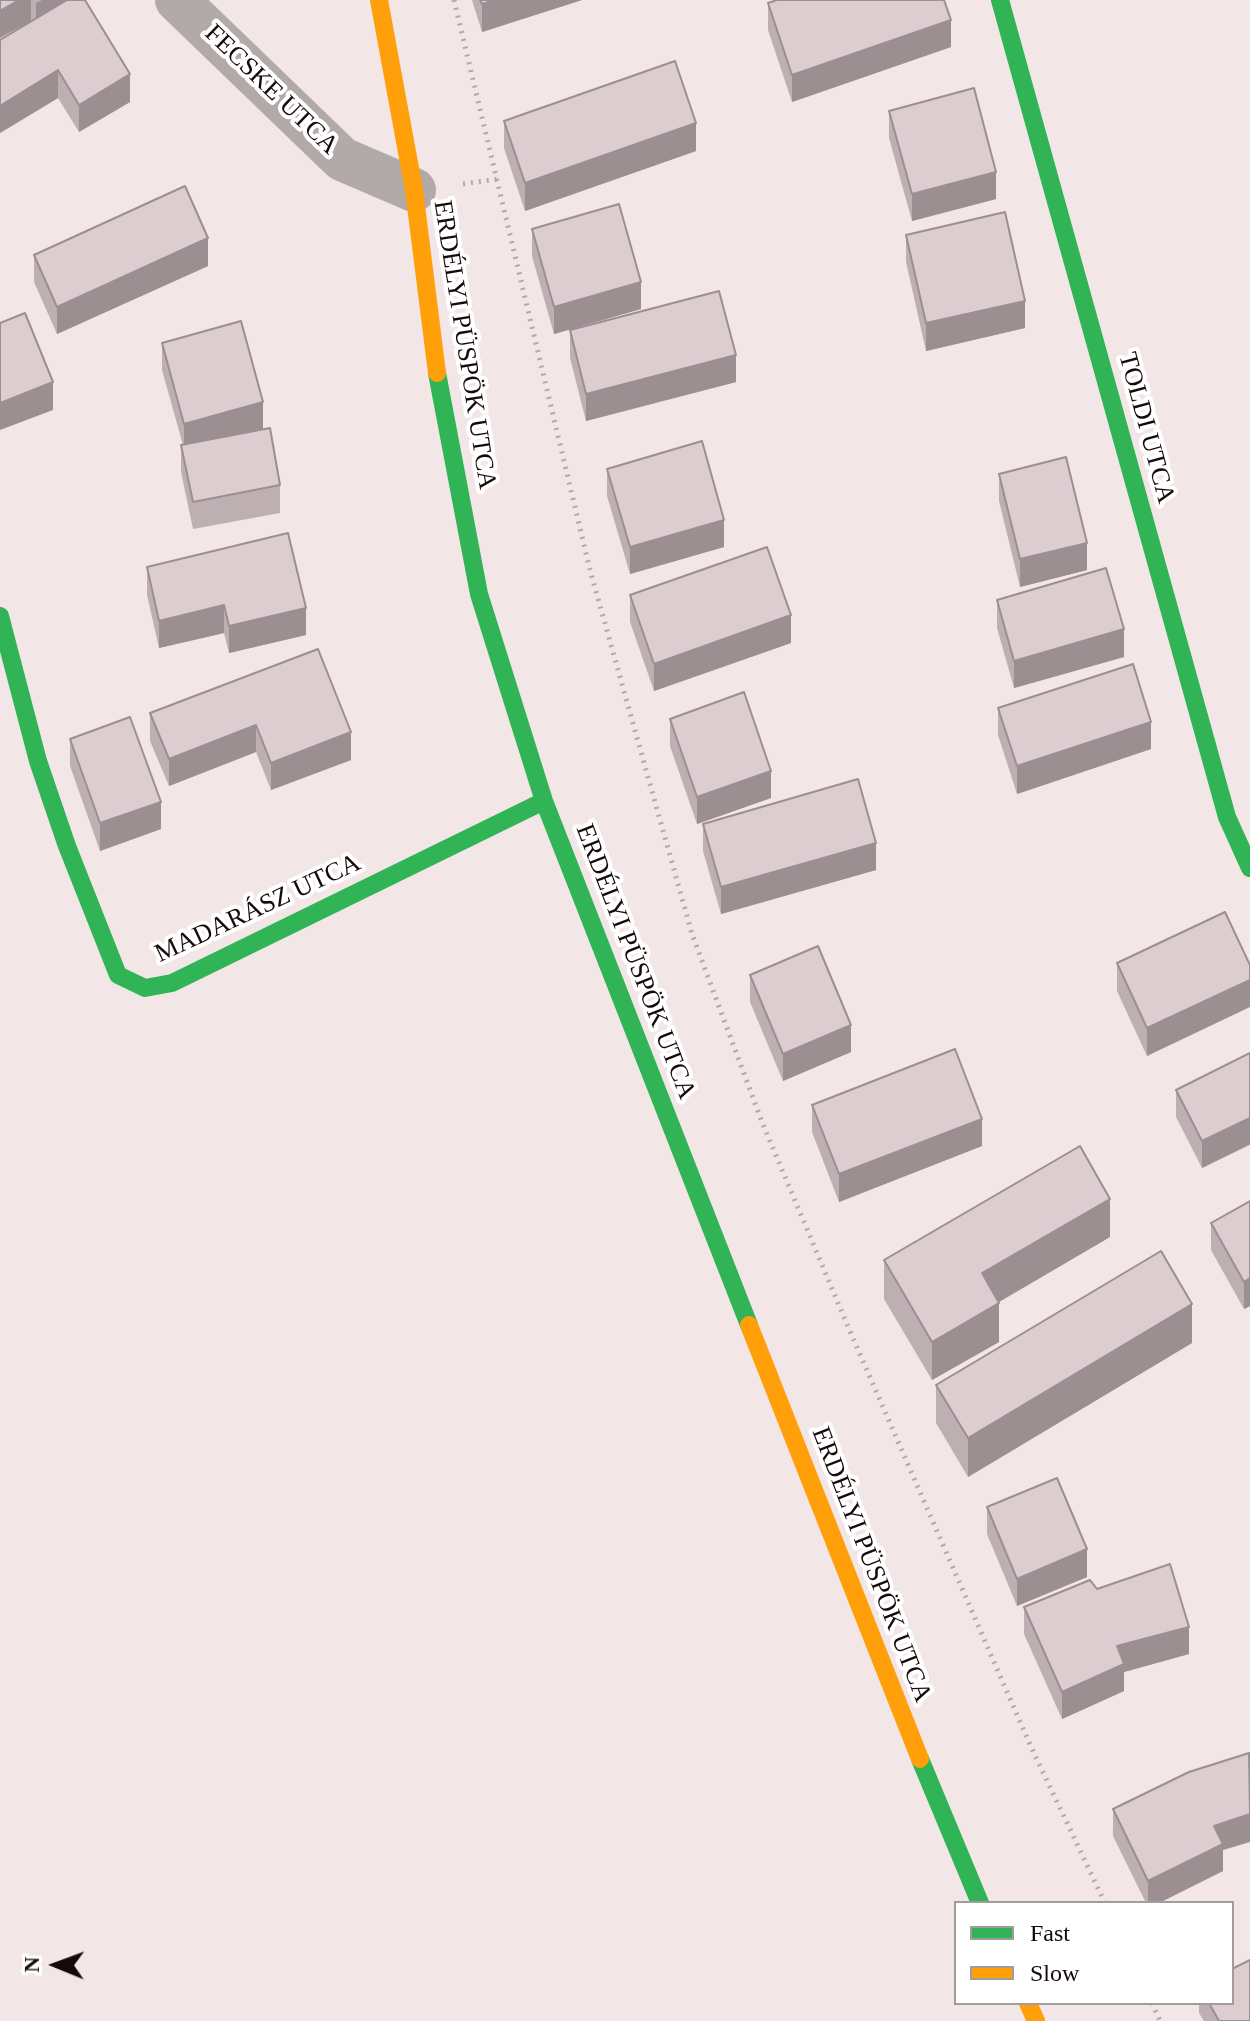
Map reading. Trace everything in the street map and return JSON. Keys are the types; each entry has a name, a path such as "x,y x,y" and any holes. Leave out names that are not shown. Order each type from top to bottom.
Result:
{"main road":[{"name":"ERDÉLYI PÜSPÖK UTCA","path":"379,0 414,190 440,393 479,594 544,801 957,1854 979,1901"},
{"name":"TOLDI UTCA","path":"1000,0 1227,817 1250,868"},
{"name":"MADARÁSZ UTCA","path":"0,616 19,678 38,761 67,846 118,975 145,988 172,983 544,801"}],"street":[{"name":"FECSKE UTCA","path":"177,0 342,159 414,190"}],"path":[{"path":"454,0 590,570 692,934 762,1122 849,1329 1031,1747 1104,1901"}],"building":[{"path":"0,0 19,0 0,11"},
{"path":"67,0 85,0 130,74 79,105 58,70 0,106 0,40"},
{"path":"777,0 944,0 951,20 792,75 768,3"},
{"path":"675,61 696,123 525,183 504,121"},
{"path":"974,88 996,172 912,194 889,111"},
{"path":"185,186 208,238 57,307 34,255"},
{"path":"619,204 641,282 554,307 532,229"},
{"path":"1005,212 1025,301 926,323 906,235"},
{"path":"719,291 736,355 586,394 570,330"},
{"path":"25,313 53,382 0,403 0,323"},
{"path":"241,321 263,402 184,424 162,343"},
{"path":"270,428 280,485 193,502 181,445"},
{"path":"702,441 724,520 630,547 607,469"},
{"path":"1066,457 1087,543 1020,559 999,474"},
{"path":"288,533 306,608 229,626 224,605 159,621 147,567"},
{"path":"767,547 791,615 654,664 630,595"},
{"path":"1106,568 1124,629 1014,661 997,600"},
{"path":"318,649 351,732 271,763 256,725 169,759 150,713"},
{"path":"1133,664 1151,722 1017,766 998,708"},
{"path":"744,692 771,771 697,797 670,719"},
{"path":"130,717 161,802 100,823 70,739"},
{"path":"858,779 876,843 721,887 703,824"},
{"path":"1225,912 1250,965 1250,980 1147,1028 1117,963"},
{"path":"818,946 851,1025 783,1054 750,975"},
{"path":"955,1049 982,1119 839,1174 812,1105"},
{"path":"1250,1053 1250,1118 1202,1141 1176,1090"},
{"path":"1080,1146 1110,1199 982,1273 999,1303 932,1342 884,1260"},
{"path":"1250,1201 1250,1278 1244,1282 1211,1223"},
{"path":"1161,1251 1192,1304 968,1438 936,1385"},
{"path":"1057,1478 1087,1549 1017,1579 987,1507"},
{"path":"1170,1564 1189,1627 1117,1646 1124,1664 1062,1692 1024,1607 1090,1580 1097,1589"},
{"path":"1249,1753 1250,1814 1214,1826 1223,1844 1148,1881 1113,1809 1189,1772"},
{"path":"1250,1960 1250,2021 1219,2021 1210,2005 1234,2005 1234,1968"}],"traffic: fast":[{"path":"1000,0 1227,817 1250,868"},
{"path":"437,373 479,594 544,801 749,1325"},
{"path":"0,616 38,761 67,846 118,975 145,988 172,983 544,801"},
{"path":"920,1759 979,1901"}],"traffic: slow":[{"path":"379,0 414,190 437,373"},
{"path":"749,1325 920,1759"},
{"path":"1029,2005 1036,2021"}]}
